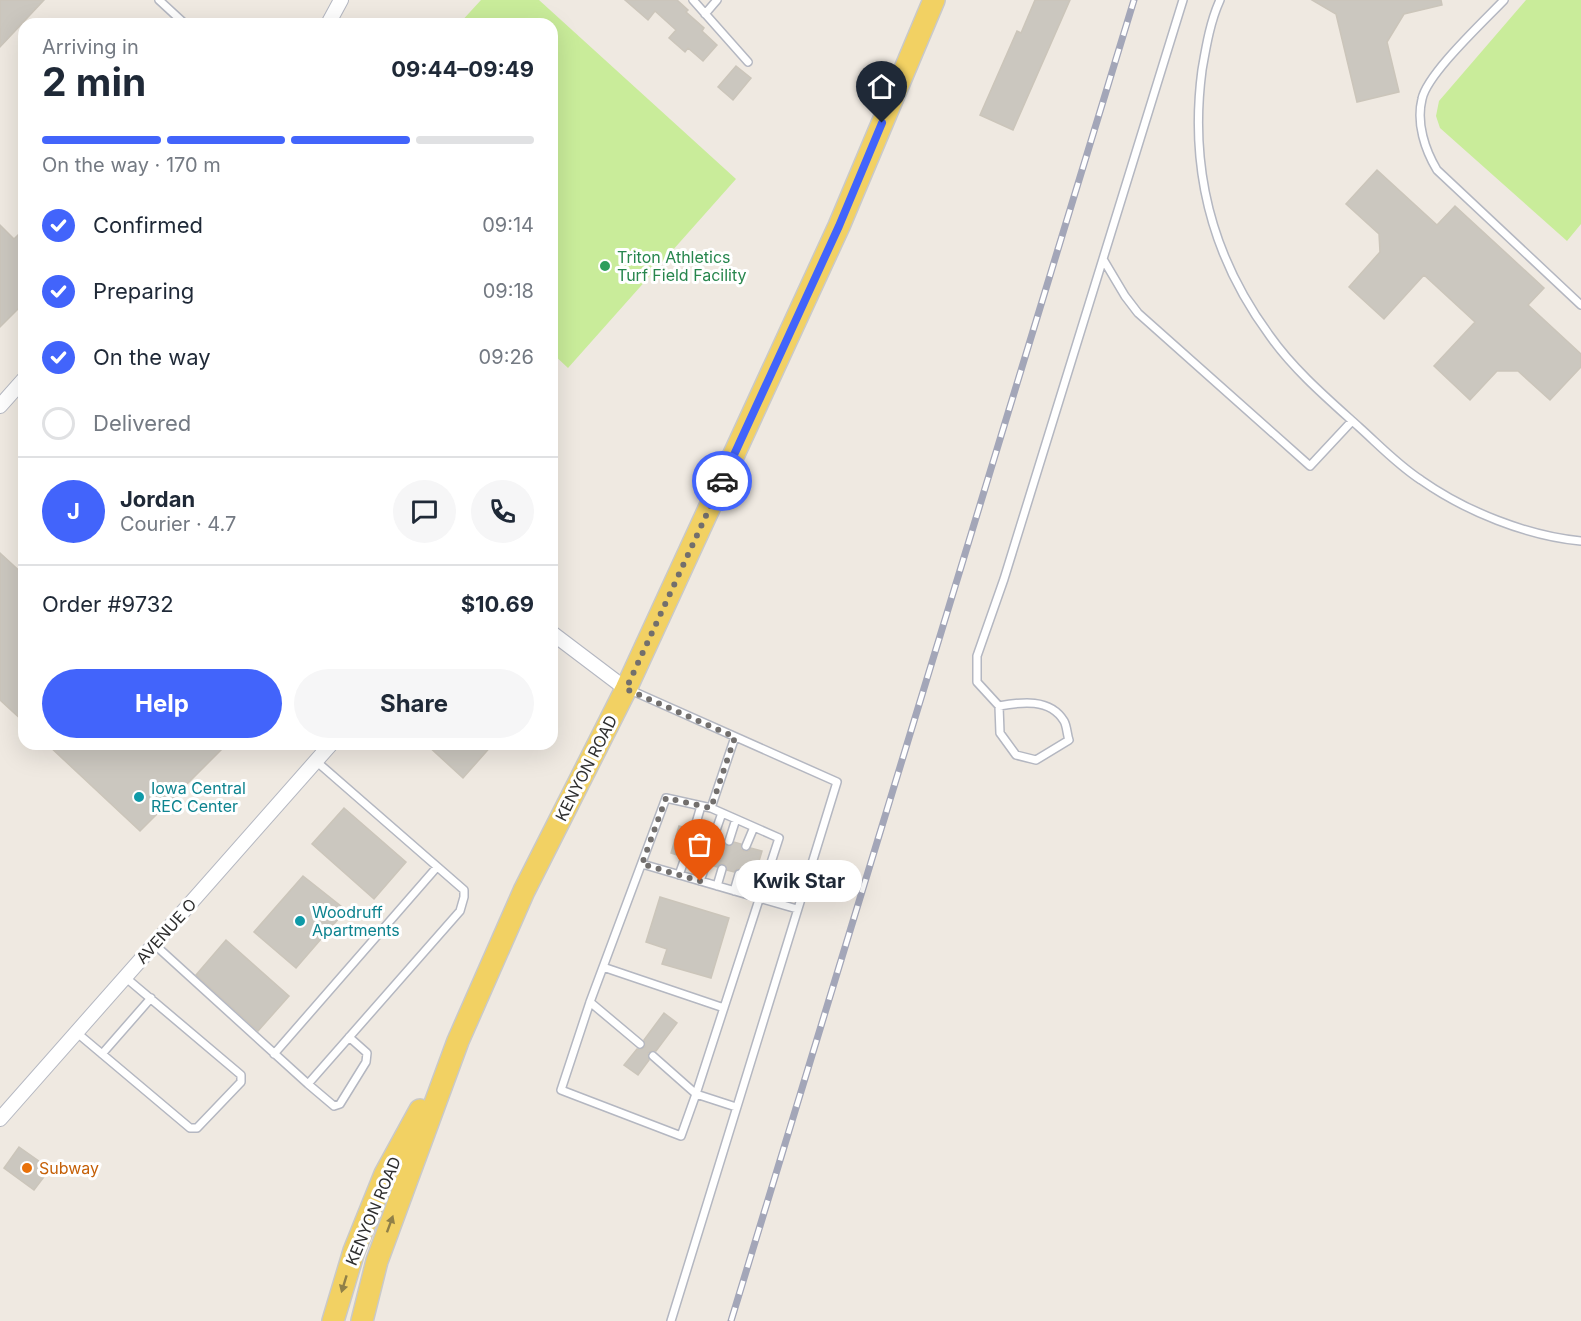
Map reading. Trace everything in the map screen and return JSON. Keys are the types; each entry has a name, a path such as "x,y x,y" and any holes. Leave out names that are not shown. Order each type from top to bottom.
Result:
{"main road":[{"name":"KENYON ROAD","path":"362,1321 377,1261 458,1041 524,891 626,689 839,226 934,0"},
{"name":"KENYON ROAD","path":"333,1321 354,1251 385,1174 458,1041"}],"street":[{"path":"331,18 340,0"},
{"path":"0,406 18,386"},
{"path":"558,638 626,689"},
{"name":"AVENUE O","path":"0,1119 326,750"}],"lane":[{"path":"159,0 178,18"},
{"path":"693,0 748,62"},
{"path":"705,14 717,0"},
{"path":"999,706 1024,701 1050,707 1065,722 1069,740 1036,760 1016,754 1000,733 999,706 977,682 977,656 1004,579 1183,0"},
{"path":"1220,0 1206,45 1197,124 1204,196 1213,229 1229,268 1270,337 1352,421 1420,480 1453,500 1489,517 1568,540 1581,541"},
{"path":"1504,0 1432,76 1422,99 1420,122 1426,152 1437,170 1581,305"},
{"path":"1104,259 1125,296 1138,313 1310,466 1352,421"},
{"path":"626,689 837,782 671,1321"},
{"path":"711,808 735,737"},
{"path":"308,1084 460,911 464,897 464,890 316,761"},
{"path":"666,798 711,808 779,838 681,1136 561,1090 590,1002 666,798"},
{"path":"694,830 701,806"},
{"path":"714,836 722,813"},
{"path":"729,841 736,819"},
{"path":"746,846 754,827"},
{"path":"680,875 685,858"},
{"path":"642,864 797,909"},
{"path":"700,881 706,864"},
{"path":"274,1054 437,867"},
{"path":"717,886 722,868"},
{"path":"734,891 739,874"},
{"path":"154,944 334,1106 340,1104 366,1062 367,1053 350,1037"},
{"path":"603,967 724,1008"},
{"path":"76,1032 190,1128 197,1128 241,1082 241,1075 125,977"},
{"path":"102,1054 150,998"},
{"path":"590,1002 640,1044"},
{"path":"653,1056 696,1094 736,1107"}],"green space":[{"name":"Triton Athletics Turf Field Facility","path":"481,0 539,0 736,179 568,368 558,359 558,18 464,18"},
{"path":"1526,0 1581,0 1581,224 1567,241 1440,128 1436,116 1439,101"}],"building":[{"path":"0,0 44,0 27,18 18,18 18,28 0,47"},
{"path":"625,0 677,0 688,10 686,12 704,28 702,31 717,45 703,61 688,48 685,52 669,38 676,30 655,11 648,20"},
{"path":"1035,0 1070,0 1013,130 980,115 1017,31 1021,33"},
{"path":"1312,0 1441,0 1442,5 1404,14 1387,42 1399,92 1357,102 1336,14"},
{"path":"736,66 751,78 733,100 718,87"},
{"path":"1377,170 1437,225 1455,206 1544,288 1528,305 1581,354 1581,367 1550,400 1518,371 1497,371 1470,400 1434,366 1475,322 1424,275 1384,319 1349,287 1380,252 1379,234 1346,204"},
{"path":"0,225 14,239 18,235 18,309 0,327"},
{"path":"0,553 18,570 18,716 0,700"},
{"name":"Iowa Central REC Center","path":"53,750 221,750 140,831"},
{"path":"433,750 488,750 463,778"},
{"path":"344,808 406,862 374,899 312,844"},
{"path":"679,826 689,829 692,835 699,832 709,835 709,839 713,841 719,838 724,839 724,844 728,846 734,842 741,844 741,849 744,851 749,851 751,848 762,851 754,878 744,875 741,869 734,872 727,870 724,864 717,867 711,865 711,861 707,859 701,862 690,859 690,855 686,853 680,856 671,853"},
{"path":"303,876 346,910 296,968 254,932"},
{"path":"660,897 729,918 711,978 662,964 667,949 646,942"},
{"path":"226,940 289,996 258,1031 196,975"},
{"path":"664,1013 677,1023 656,1051 648,1053 649,1060 638,1075 624,1065 637,1049 645,1047 644,1040"},
{"name":"Subway","path":"19,1147 50,1169 34,1190 4,1168"}],"railway":[{"path":"731,1321 1134,0"}],"way so far":[{"path":"700,881 642,864 666,798 711,808 735,737 626,689 722,481"}],"place":[{"name":"Triton Athletics Turf Field Facility","path":"605,266"},
{"name":"Iowa Central REC Center","path":"139,797"},
{"name":"Kwik Star","path":"700,881"},
{"name":"Woodruff Apartments","path":"300,921"},
{"name":"Subway","path":"27,1168"}],"route":[{"path":"722,481 839,226 882,123"}]}
